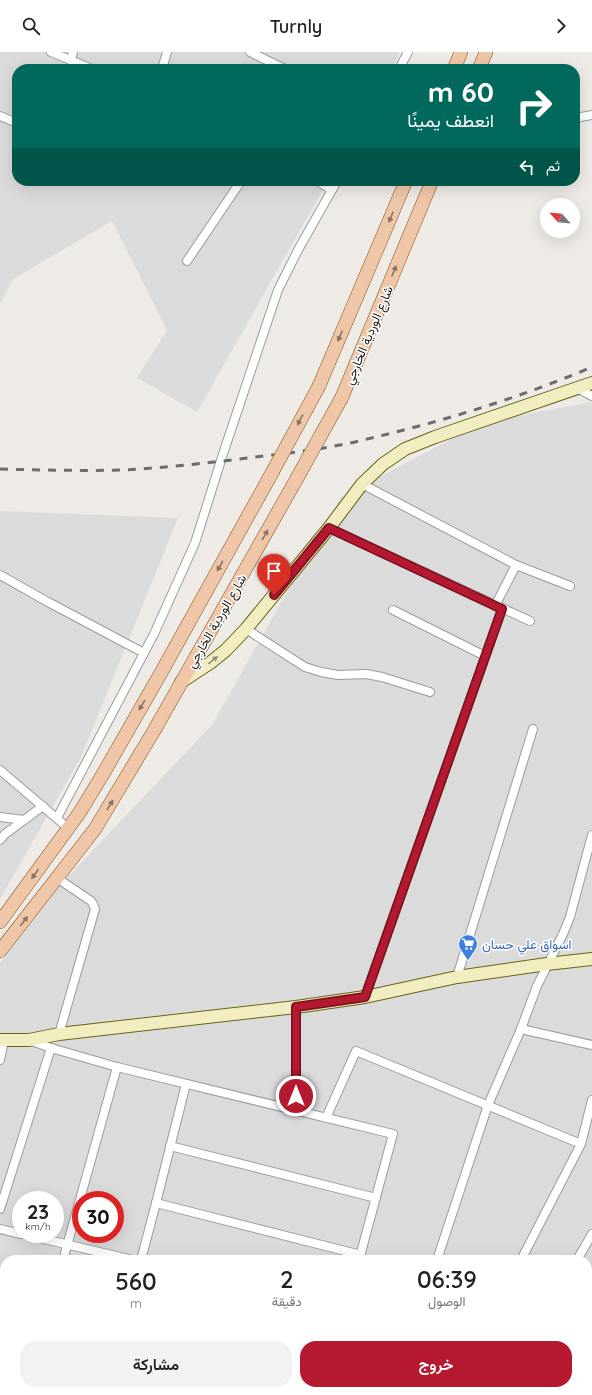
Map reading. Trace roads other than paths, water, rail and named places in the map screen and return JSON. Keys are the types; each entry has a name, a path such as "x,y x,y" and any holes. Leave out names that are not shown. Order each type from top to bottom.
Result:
{"main road":[{"path":"456,64 461,52"},
{"path":"480,64 486,52"},
{"name":"شارع الوردية الخارجي","path":"0,922 80,812 162,671 273,471 319,386 404,186"},
{"name":"شارع الوردية الخارجي","path":"0,951 95,829 129,774 296,480 342,397 430,186"},
{"path":"80,812 75,825 78,830 83,833 95,829"},
{"path":"50,852 63,853 65,859 60,874"}],"street":[{"path":"51,52 72,56 84,64"},
{"path":"163,64 167,52"},
{"path":"250,52 261,54 277,64"},
{"path":"402,64 408,52"},
{"path":"580,117 592,115"},
{"path":"0,116 12,121"},
{"path":"187,261 239,186"},
{"path":"325,186 332,190"},
{"path":"57,818 154,634 195,543 278,290 298,250 334,186"},
{"path":"181,682 210,663 226,650 246,629 329,528 362,484 383,464 406,449 435,437 592,383"},
{"path":"577,388 592,396"},
{"path":"362,484 516,565 570,586"},
{"path":"329,528 530,622"},
{"path":"365,997 485,656 499,608 516,565"},
{"path":"0,575 144,653"},
{"path":"393,610 485,656"},
{"path":"246,629 305,667 338,675 366,674 382,677 430,692"},
{"path":"458,977 533,729"},
{"path":"0,770 68,828"},
{"path":"0,840 5,834 43,806"},
{"path":"0,817 24,820"},
{"path":"439,1255 488,1105 537,986 570,917 592,836"},
{"path":"59,1034 95,909 91,901 60,874"},
{"path":"0,1060 2,1040 29,1040 59,1034 296,1007 365,997 458,977 592,959"},
{"path":"296,1007 296,1111"},
{"path":"520,1029 592,1045"},
{"path":"29,1040 117,1067 393,1134 361,1255"},
{"path":"0,1209 51,1048"},
{"path":"326,1118 356,1051 581,1144"},
{"path":"64,1255 117,1067"},
{"path":"141,1255 186,1084"},
{"path":"524,1255 581,1144 592,1100"},
{"path":"170,1146 376,1198"},
{"path":"156,1203 349,1255"},
{"path":"0,1229 12,1232"},
{"path":"580,1255 592,1234"},
{"path":"62,1243 112,1255"}],"railway":[{"path":"0,469 125,470 212,462 326,448 392,433 450,417 508,399 592,367"}],"place":[{"name":"اسواق علي حسان","path":"468,961"}]}
